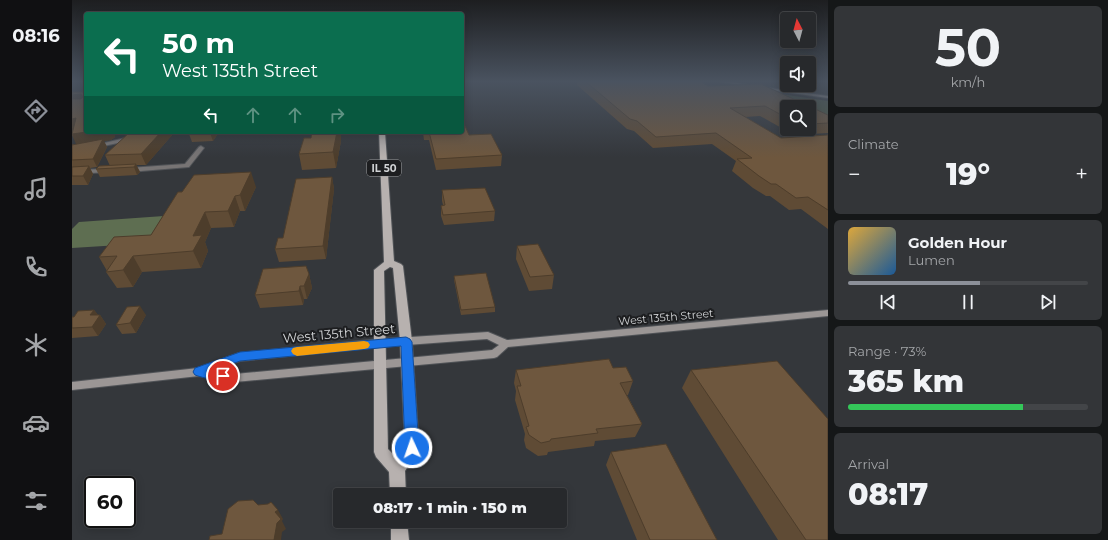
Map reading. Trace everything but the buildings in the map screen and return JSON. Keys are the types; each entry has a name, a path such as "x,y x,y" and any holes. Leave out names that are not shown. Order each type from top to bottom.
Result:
{"main road":[{"name":"IL 50","path":"382,134 389,263"},
{"path":"396,468 412,448 408,362 398,266 389,263 379,270 381,452 396,468 397,488"},
{"path":"399,528 400,540"}],"street":[{"path":"87,147 140,137"},
{"path":"126,170 187,166 201,148"},
{"path":"72,172 110,170"},
{"name":"West 135th Street","path":"72,386 199,372 240,357 380,343 488,336 506,344 828,314"},
{"name":"West 135th Street","path":"199,372 235,378 381,365 494,354 506,344"}],"green space":[{"path":"816,106 828,106 828,128 816,115"},
{"path":"178,215 165,235 136,244 72,248 72,229 79,222"}],"slow traffic":[{"path":"297,351 364,345"}],"route":[{"path":"223,376 199,372 240,357 380,343 406,342 412,448"}]}
